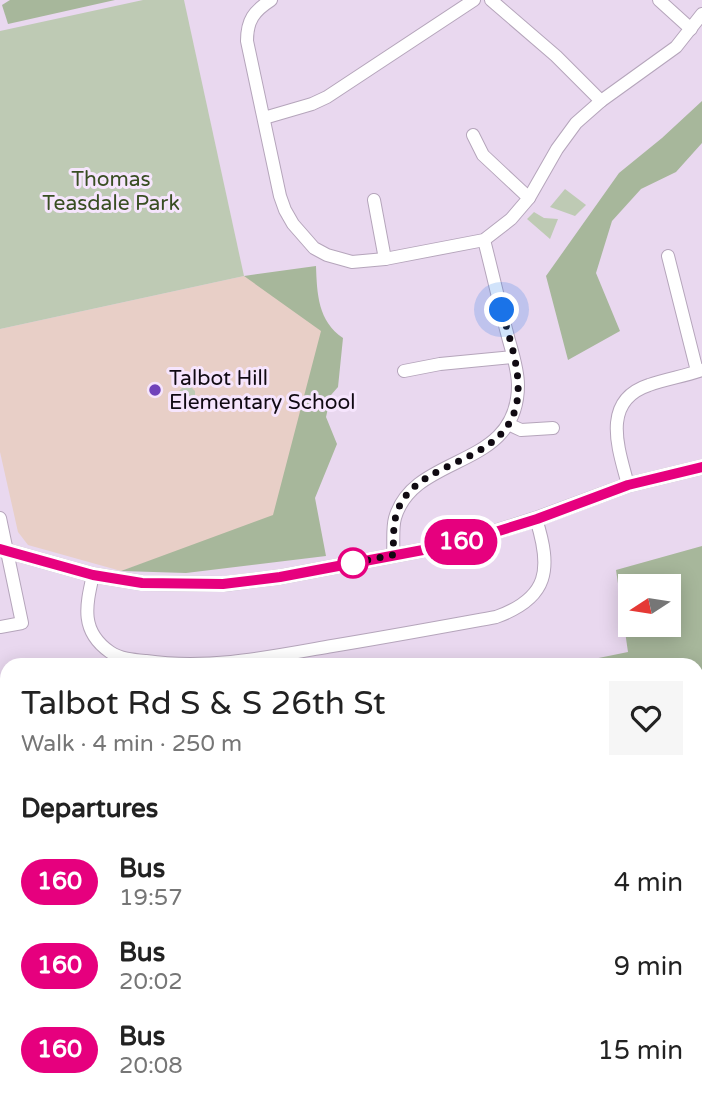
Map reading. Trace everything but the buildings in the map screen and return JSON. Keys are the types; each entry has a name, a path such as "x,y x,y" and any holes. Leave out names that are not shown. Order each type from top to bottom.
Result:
{"street":[{"path":"271,0 252,14 247,27 247,41 280,196 293,223 314,248 352,262 385,259 484,240 511,219 529,198 576,123 601,101 676,47 702,13"},
{"path":"264,118 327,97 474,0"},
{"path":"491,0 601,101"},
{"path":"659,0 691,29"},
{"path":"473,135 483,155 529,198"},
{"path":"374,200 385,259"},
{"path":"393,555 394,520 400,504 411,490 439,470 481,450 508,424 515,406 518,384 513,357 484,240"},
{"path":"628,485 616,427 618,413 624,403 645,386 700,371 668,256"},
{"path":"404,371 513,357"},
{"path":"508,424 522,430 553,428"},
{"path":"3,550 93,575 142,583 223,584 280,577 460,543 537,519 628,485 702,467"},
{"path":"0,518 3,550 22,623 0,627"},
{"path":"259,658 496,617 511,612 536,593 544,579 547,562 537,519"},
{"path":"93,575 86,618 96,638 111,654 123,658"}],"shaded area":[{"name":"Talbot Hill Elementary School","path":"244,276 326,320 279,516 121,571 28,545 18,532 0,452 0,329"}],"green space":[{"path":"10,0 115,0 8,24 2,5"},
{"name":"Thomas Teasdale Park","path":"143,0 184,0 244,276 0,329 0,31"},
{"path":"702,101 702,143 676,172 641,189 612,221 596,273 620,331 568,360 546,276 619,173"},
{"path":"565,189 586,205 575,216 550,207"},
{"path":"534,212 544,218 558,219 550,239 527,219"},
{"path":"316,266 320,306 328,324 343,338 338,387 331,395 326,417 337,444 315,498 326,556 186,573 121,571 273,515 321,331 244,276"},
{"path":"189,385 195,391 195,404 189,410 182,409 178,405 178,392"},
{"path":"702,546 702,658 598,658 628,652 626,637 681,637 681,574 618,574 618,584 616,570"}],"bus line":[{"name":"160","path":"0,549 93,575 142,583 223,584 280,577 460,543 537,519 628,485 702,467"}],"place":[{"name":"Talbot Hill Elementary School","path":"155,390"}],"route":[{"path":"353,563 348,564 393,555 394,520 400,504 411,490 439,470 473,456 489,445 508,424 515,406 518,384 502,310"}]}
